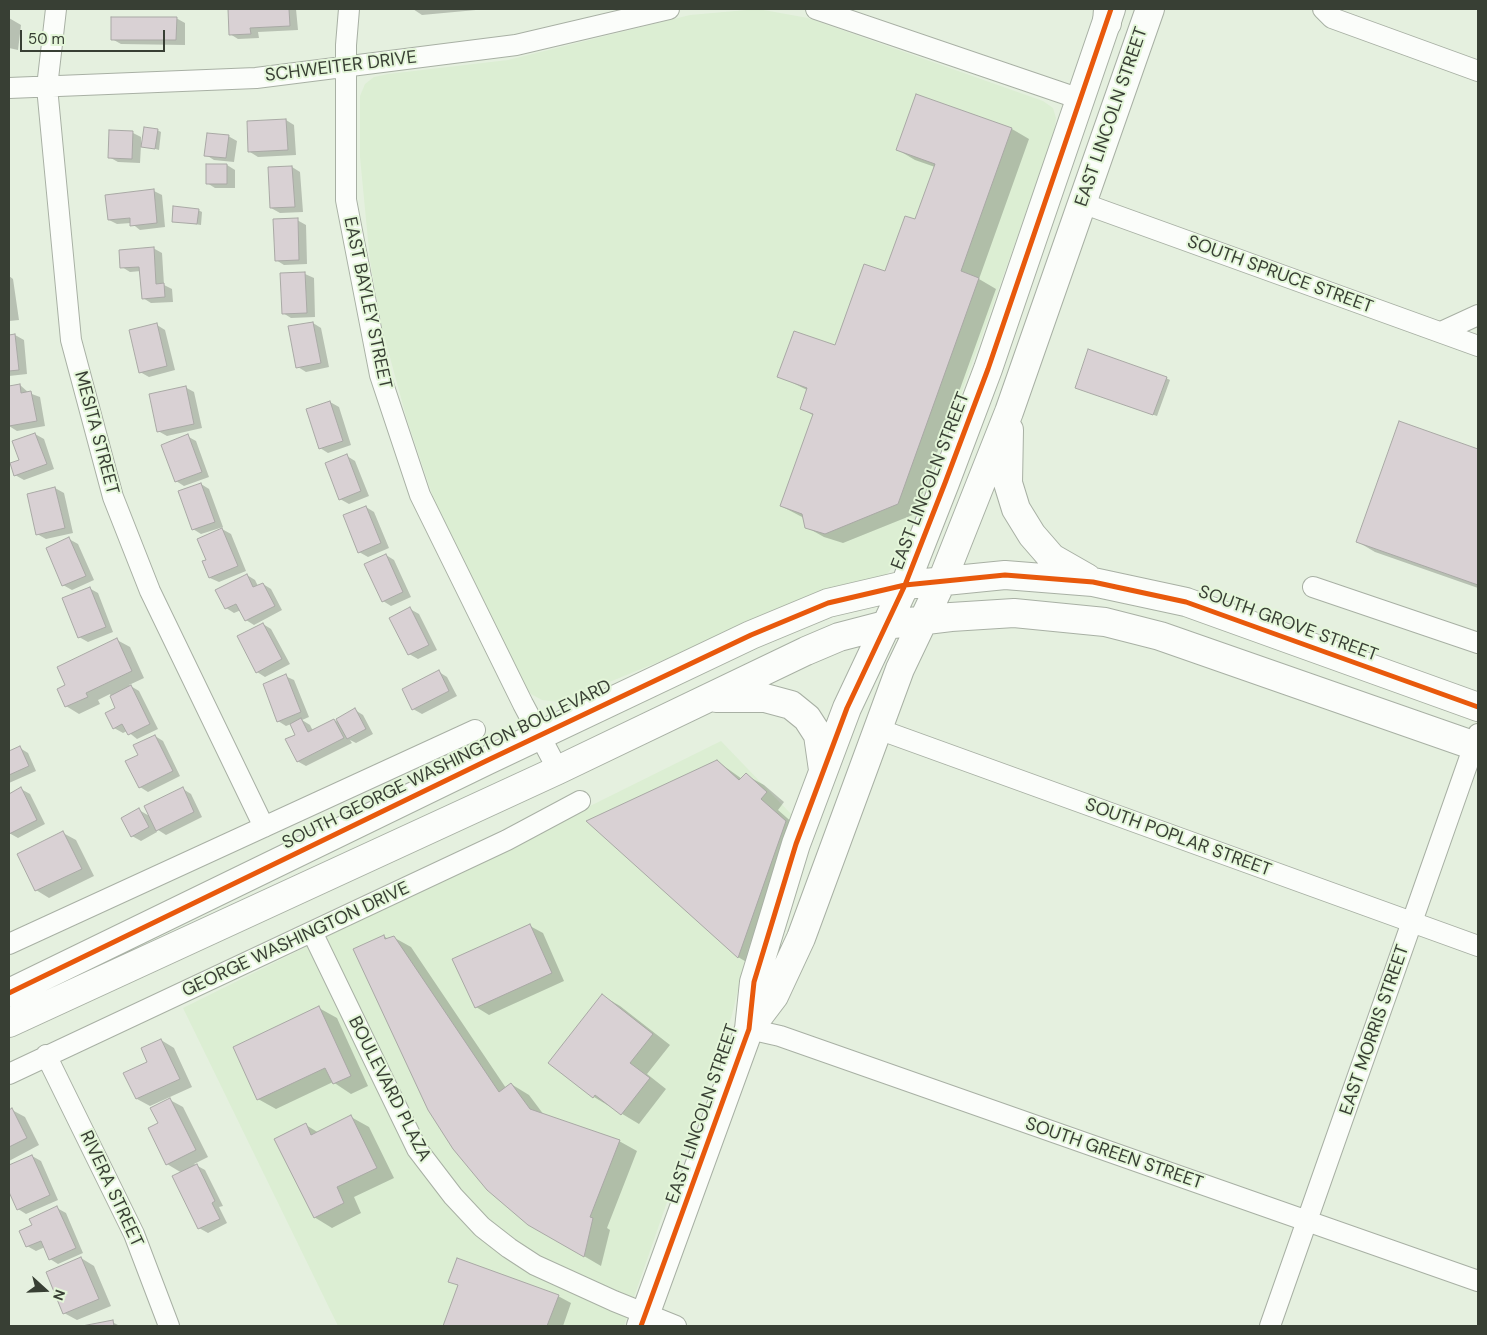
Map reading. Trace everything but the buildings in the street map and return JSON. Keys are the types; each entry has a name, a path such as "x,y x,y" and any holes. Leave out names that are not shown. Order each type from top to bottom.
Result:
{"street":[{"name":"MESITA STREET","path":"56,9 47,87 71,340 113,497 150,591 264,827"},
{"name":"EAST BAYLEY STREET","path":"349,9 346,67 346,200 380,375 420,495 539,736 558,770"},
{"name":"SCHWEITER DRIVE","path":"9,88 256,78 516,45 646,12 669,9"},
{"path":"816,9 1080,99"},
{"name":"EAST LINCOLN STREET","path":"749,1029 774,996 801,938 900,669 942,581 1009,412 1150,9"},
{"path":"1323,9 1332,18 1478,71"},
{"name":"EAST LINCOLN STREET","path":"643,1321 749,1029 754,982 761,954 796,844 847,708 905,585 988,369 1109,13"},
{"name":"SOUTH SPRUCE STREET","path":"1082,203 1478,346"},
{"path":"1441,332 1478,315"},
{"path":"1009,412 1008,483 1016,509 1032,535 1052,558 1093,582"},
{"name":"SOUTH GROVE STREET","path":"905,585 1005,575 1093,582 1186,602 1478,707"},
{"name":"SOUTH GEORGE WASHINGTON BOULEVARD","path":"9,993 751,635 828,603 905,585"},
{"path":"1313,587 1478,643"},
{"path":"9,1023 558,770 806,651 839,638 885,625 1014,613 1105,622 1160,636 1477,742"},
{"path":"707,698 765,698 791,705 807,718 818,735 823,772"},
{"name":"SOUTH POPLAR STREET","path":"878,729 1478,946"},
{"path":"9,944 475,730"},
{"name":"EAST MORRIS STREET","path":"1270,1326 1477,742"},
{"name":"GEORGE WASHINGTON DRIVE","path":"9,1074 507,840 580,801"},
{"name":"BOULEVARD PLAZA","path":"312,932 417,1150 453,1196 482,1227 535,1265 643,1321 676,1326"},
{"name":"SOUTH GREEN STREET","path":"749,1029 780,1036 1478,1282"},
{"name":"RIVERA STREET","path":"46,1055 134,1234 169,1326"}],"shaded area":[{"path":"758,9 808,18 1043,101 1053,108 1056,118 1054,134 910,537 897,562 887,574 867,585 698,646 560,702 542,700 531,694 521,682 436,506 407,420 382,328 370,261 360,157 360,96 365,84 374,77 508,60 690,15"},
{"path":"721,741 792,815 746,956 732,1015 624,1326 338,1326 183,1008"}],"cycle path":[{"path":"641,1326 749,1029 754,982 796,844 847,708 905,585 945,483 988,369 1111,9"},
{"path":"9,993 486,761 751,635 828,603 905,585 1005,575 1093,582 1186,602 1478,707"}]}
